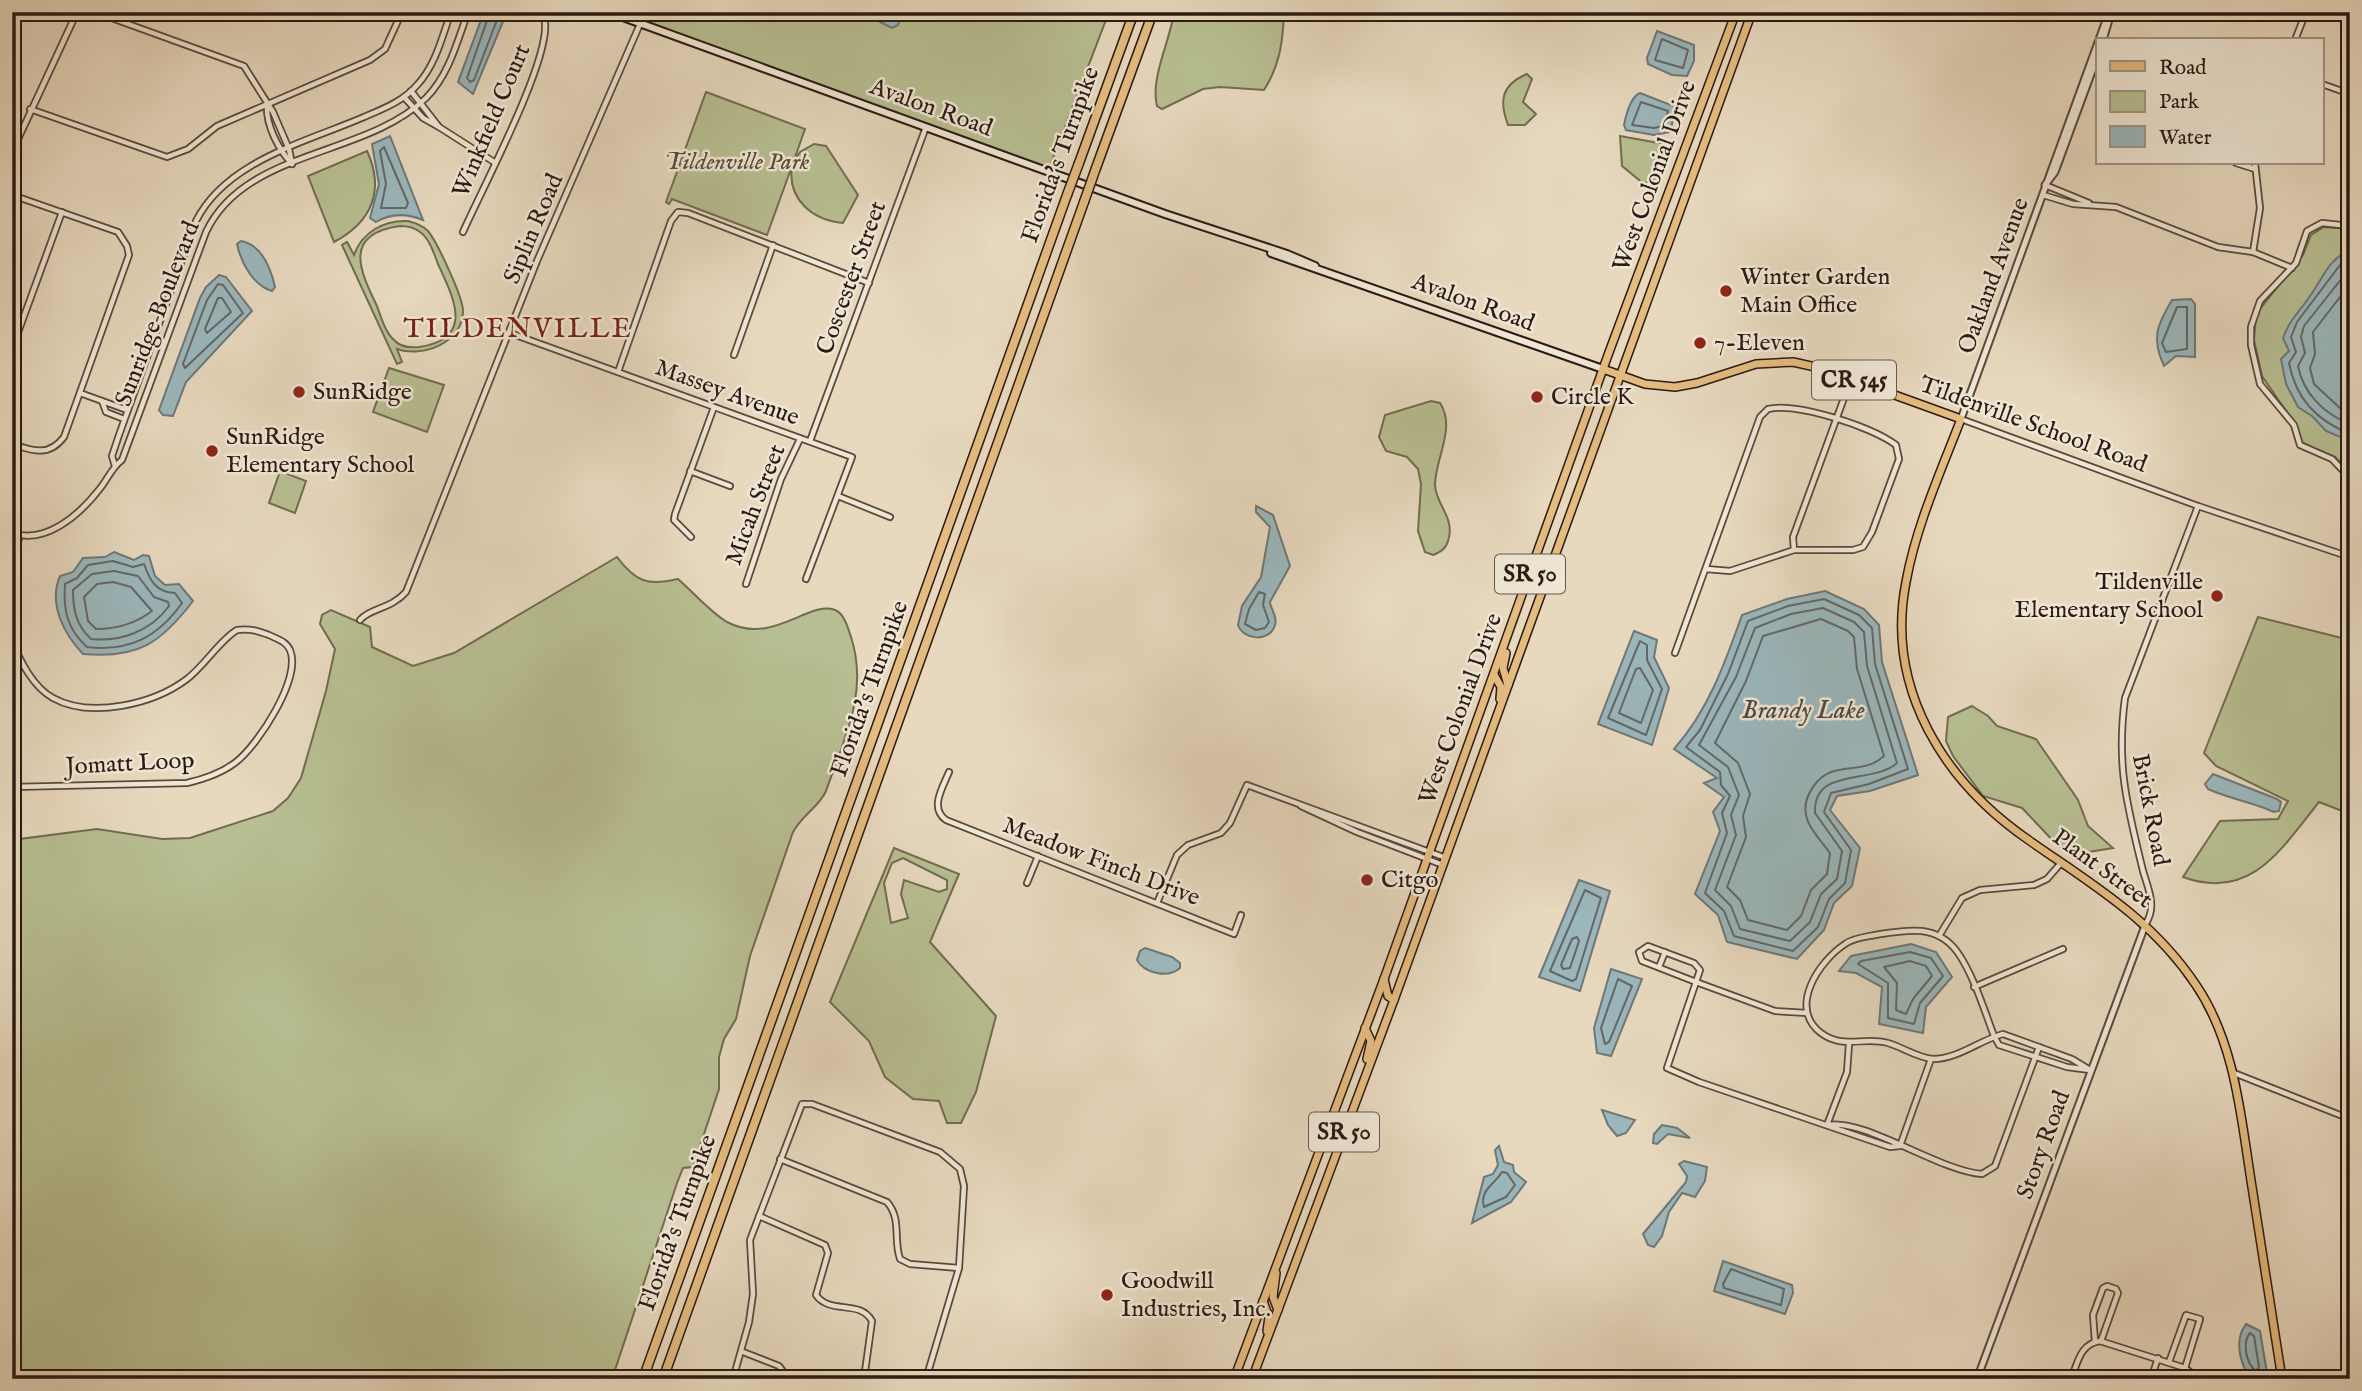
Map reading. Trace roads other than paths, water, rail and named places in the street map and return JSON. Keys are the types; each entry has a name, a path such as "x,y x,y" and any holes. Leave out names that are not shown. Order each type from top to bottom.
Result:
{"highway":[{"name":"Florida's Turnpike","path":"642,1379 1134,12"},
{"name":"Florida's Turnpike","path":"663,1379 1153,12"}],"main road":[{"name":"Avalon Road","path":"609,12 1240,239 1310,267 1315,266 1619,375"},
{"name":"West Colonial Drive","path":"1234,1379 1384,979 1603,369 1736,12"},
{"name":"West Colonial Drive","path":"1252,1379 1394,1000 1751,15"},
{"name":"Tildenville School Road","path":"1619,375 1645,384 1675,387 1704,381 1743,367 1782,362 1806,364 1961,419"},
{"name":"Plant Street","path":"1961,419 1919,534 1905,583 1902,627 1912,692 1928,733 1950,769 1987,809 2146,923 2198,987 2234,1073 2282,1379"},
{"path":"1508,685 1503,668 1512,625"},
{"path":"1494,676 1501,687 1499,710"},
{"path":"1384,979 1388,996 1394,1000"},
{"path":"1360,1090 1371,1041 1365,1028"},
{"path":"1278,1259 1273,1297 1278,1310"},
{"path":"1263,1301 1269,1317 1264,1349"}],"street":[{"path":"12,152 77,12"},
{"path":"95,12 244,66 255,79 267,105 274,112 292,164"},
{"path":"30,109 167,157 188,149 218,126 370,60 385,49 402,12"},
{"name":"Sunridge Boulevard","path":"115,466 112,456 127,410 204,207 217,190 236,173 404,97 434,60 452,12"},
{"name":"Sunridge Boulevard","path":"20,536 44,533 64,523 93,498 122,460 214,217 244,186 392,121 420,103 444,74 468,12"},
{"path":"1736,12 1751,15"},
{"name":"Oakland Avenue","path":"2104,38 2110,12"},
{"name":"Oakland Avenue","path":"2100,38 2110,12"},
{"path":"2296,38 2306,12"},
{"name":"Winkfield Court","path":"463,232 545,40 545,23"},
{"name":"Siplin Road","path":"360,620 365,614 396,603 406,592 537,261 640,23"},
{"name":"Oakland Avenue","path":"1961,419 2096,49"},
{"name":"Oakland Avenue","path":"2045,185 2055,172 2096,60"},
{"path":"2324,85 2350,94"},
{"path":"411,91 439,127"},
{"path":"404,97 413,108 439,127 494,162"},
{"path":"267,105 266,116 281,153 292,164"},
{"name":"Coscester Street","path":"810,441 926,127"},
{"path":"273,131 281,128"},
{"path":"2350,137 2347,183 2350,226 2313,225 2307,231 2292,268 2269,290 2255,312 2251,345 2260,384 2294,425 2300,445 2332,460 2350,478"},
{"path":"2253,252 2260,208 2255,166"},
{"path":"2045,185 2089,203"},
{"path":"12,195 118,232 129,255 80,393 57,447 38,452 12,444"},
{"path":"2043,195 2073,204 2089,203 2116,207 2218,247 2253,252 2292,268"},
{"path":"12,349 62,212"},
{"path":"618,372 671,221 678,212 688,213 869,283"},
{"path":"734,355 773,245"},
{"name":"Massey Avenue","path":"510,333 852,457 838,496"},
{"path":"1794,550 1793,537 1851,379"},
{"path":"80,393 127,410"},
{"path":"102,401 106,412 124,419"},
{"path":"691,537 674,520 714,407"},
{"path":"1675,653 1760,417 1777,407 1798,409 1835,419 1888,439 1899,451 1899,459 1872,532 1863,547 1853,550 1794,550 1730,571 1706,569"},
{"name":"Tildenville School Road","path":"1961,419 2198,506 2350,557"},
{"name":"Micah Street","path":"746,584 781,479 800,439"},
{"path":"690,471 730,486"},
{"path":"806,579 838,496 890,517"},
{"name":"Brick Road","path":"2146,923 2152,904 2126,802 2119,758 2121,724 2125,698 2198,506"},
{"path":"12,533 20,536 12,558"},
{"name":"Jomatt Loop","path":"12,642 42,690 55,699 79,705 107,706 136,702 164,692 185,681 237,630 255,630 283,641 290,649 292,662 264,734 234,764 214,775 187,783 12,786"},
{"name":"Meadow Finch Drive","path":"949,772 937,805 938,813 946,820 1234,934 1241,915"},
{"path":"1157,903 1177,855 1188,845 1220,833 1230,823 1247,785 1373,829 1428,855"},
{"path":"1292,800 1317,816 1444,861"},
{"path":"1370,837 1373,829"},
{"path":"1027,883 1038,856"},
{"path":"1939,936 1962,898 1980,890 2034,885 2047,879 2061,862"},
{"name":"Story Road","path":"1977,1379 2146,923"},
{"path":"2090,1070 2035,1058 1999,1045 1994,1036 1958,952 1939,936 1910,929 1853,940 1843,945 1812,980 1807,995 1807,1013 1818,1031 1836,1042 1887,1042 1931,1059 1948,1056 1994,1036 2010,1035 2082,1064 2090,1070"},
{"path":"1807,1013 1775,1011 1696,982 1642,961 1639,952 1648,946 1699,966 1696,982 1667,1068 1686,1078 1827,1125 1836,1124 1974,1174 1989,1171 1995,1166 2039,1047"},
{"path":"1974,987 2063,949"},
{"path":"1659,968 1665,952"},
{"path":"1827,1125 1847,1072 1849,1044"},
{"path":"1900,1146 1931,1059"},
{"path":"2234,1073 2350,1119"},
{"path":"733,1379 743,1352 753,1294 750,1240 798,1108 802,1104 812,1104 940,1152 960,1169 964,1186 959,1268 926,1379"},
{"path":"780,1159 887,1202 897,1221 897,1249 900,1259 910,1264 959,1268"},
{"path":"760,1216 825,1245 828,1254 816,1295 820,1302 860,1310 872,1321 864,1379"},
{"path":"2071,1379 2082,1351 2098,1341 2118,1293 2116,1289 2107,1286 2103,1287 2093,1315 2098,1341"},
{"path":"2169,1362 2186,1315 2200,1319 2185,1368"},
{"path":"2098,1341 2185,1368 2199,1379"},
{"path":"743,1352 779,1366 789,1379"},
{"path":"2151,1379 2158,1358"}],"water":[{"path":"484,12 507,12 473,94 458,82"},
{"path":"875,12 902,12 898,25 892,28 878,21"},
{"path":"1657,31 1694,45 1694,61 1687,76 1672,75 1648,64 1647,58"},
{"path":"1640,93 1676,107 1670,132 1654,135 1626,130 1624,125 1629,107"},
{"path":"390,136 423,220 405,215 387,217 376,222 370,218 379,184 372,144"},
{"path":"241,241 255,247 264,259 275,287 272,291 259,284 249,272 241,259 237,244"},
{"path":"2350,251 2350,441 2326,431 2312,416 2298,407 2286,384 2281,359 2289,351 2283,338 2292,320 2331,264"},
{"path":"219,275 226,277 252,311 186,382 173,416 163,415 159,410 200,298 206,287"},
{"path":"2191,299 2195,304 2195,357 2176,356 2164,366 2157,339 2159,324 2172,300"},
{"path":"1256,506 1273,515 1290,566 1270,602 1276,619 1275,625 1268,635 1262,637 1245,634 1238,625 1242,606 1261,577 1270,527 1256,512"},
{"path":"114,552 134,560 143,555 149,556 155,576 165,585 179,584 193,601 170,628 147,645 119,654 83,654 64,628 57,608 60,576 73,572 83,558 105,557"},
{"name":"Brandy Lake","path":"1825,591 1864,609 1879,625 1882,662 1918,775 1870,791 1837,796 1830,810 1860,848 1852,886 1834,903 1824,930 1797,959 1727,942 1718,915 1695,894 1720,831 1713,812 1724,797 1704,783 1717,778 1674,749 1706,703 1742,615 1787,599"},
{"path":"1634,631 1657,640 1654,657 1669,688 1652,745 1598,724"},
{"path":"2213,774 2277,799 2281,802 2279,811 2274,812 2208,789 2205,784"},
{"path":"1579,880 1610,891 1580,991 1539,977"},
{"path":"1911,944 1936,952 1952,977 1926,1007 1923,1033 1879,1024 1882,987 1856,973 1839,971 1851,956"},
{"path":"1145,948 1172,957 1180,963 1180,968 1163,974 1145,968 1137,960 1140,951"},
{"path":"1611,969 1642,979 1611,1056 1597,1053 1594,1028"},
{"path":"1602,1110 1635,1120 1626,1133 1617,1136 1608,1125"},
{"path":"1662,1125 1677,1128 1690,1138 1668,1134 1657,1144 1653,1143 1654,1134"},
{"path":"1499,1146 1504,1162 1513,1165 1514,1172 1526,1182 1511,1202 1472,1223 1484,1177 1493,1174 1498,1165 1495,1150"},
{"path":"1684,1161 1707,1167 1705,1181 1695,1197 1682,1193 1669,1212 1662,1236 1654,1247 1648,1245 1643,1234 1686,1182 1687,1176 1679,1164"},
{"path":"1723,1261 1792,1285 1793,1293 1785,1314 1714,1291"},
{"path":"2246,1324 2260,1331 2268,1379 2249,1379 2246,1372 2239,1344"}],"place":[{"name":"Winter Garden Main Office","path":"1726,291"},
{"name":"7-Eleven","path":"1700,343"},
{"name":"SunRidge","path":"299,392"},
{"name":"Circle K","path":"1537,397"},
{"name":"SunRidge Elementary School","path":"212,451"},
{"name":"Tildenville Elementary School","path":"2217,596"},
{"name":"Citgo","path":"1367,880"},
{"name":"Goodwill Industries, Inc.","path":"1107,1295"}],"district":[{"name":"TILDENVILLE","path":"518,329"}],"park label":[{"name":"Tildenville Park","path":"737,162"}]}
